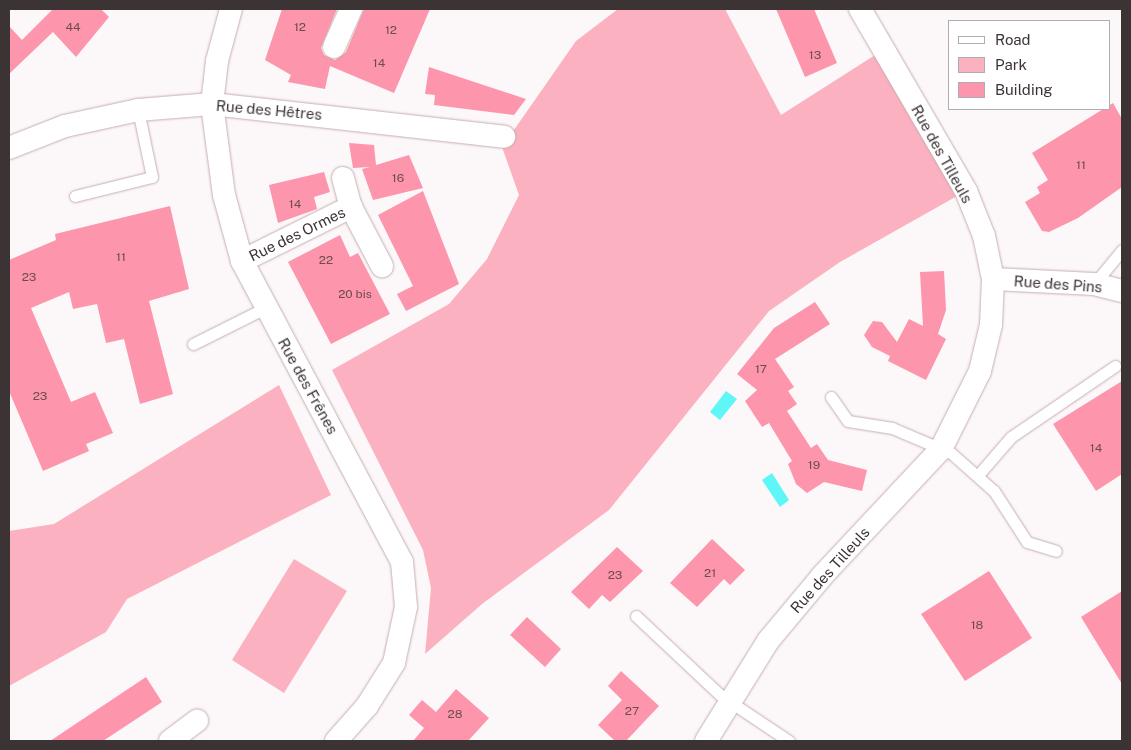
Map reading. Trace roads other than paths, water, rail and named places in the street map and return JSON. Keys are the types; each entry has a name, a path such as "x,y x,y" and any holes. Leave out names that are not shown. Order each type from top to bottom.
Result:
{"street":[{"name":"Rue des Frênes","path":"231,9 217,60 212,104 224,195 242,261 265,308 402,562 406,607 394,663 367,706 336,741"},
{"path":"334,47 351,9"},
{"name":"Rue des Tilleuls","path":"706,741 768,641 822,575 941,449 980,371 991,325 993,279 984,236 966,191 860,9"},
{"name":"Rue des Hêtres","path":"9,148 66,126 138,110 212,104 504,137"},
{"name":"Rue des Ormes","path":"343,178 351,207 382,266"},
{"name":"Rue des Ormes","path":"242,261 351,207"},
{"name":"Rue des Pins","path":"993,279 1094,284 1122,291"},
{"path":"170,741 197,722"}],"lane":[{"path":"75,196 152,177 138,110"},
{"path":"1094,284 1122,250"},
{"path":"193,344 265,308"},
{"path":"979,474 1012,437 1116,366"},
{"path":"831,397 848,421 892,428 941,449 979,474 1027,542 1056,551"},
{"path":"636,616 731,702 789,741"}],"water":[{"path":"726,391 737,399 720,420 710,412"},
{"path":"772,473 789,500 780,507 762,480"}]}
